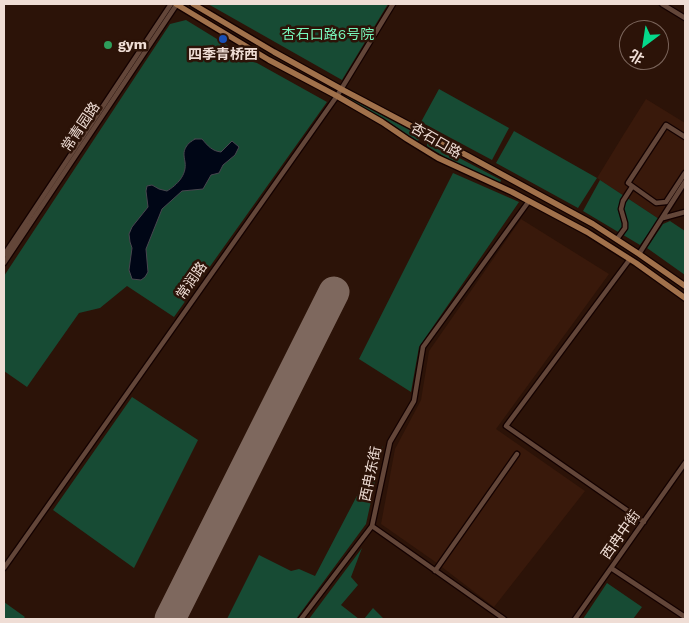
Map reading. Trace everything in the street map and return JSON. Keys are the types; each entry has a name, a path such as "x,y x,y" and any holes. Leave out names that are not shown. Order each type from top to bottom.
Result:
{"main road":[{"name":"杏石口路","path":"176,4 268,60 382,122 438,158 512,192 587,232 630,259 685,298"},
{"name":"杏石口路","path":"193,4 341,90 593,224 685,286"}],"street":[{"name":"常青园路","path":"4,255 171,4"},
{"name":"常青园路","path":"4,264 8,249 176,4"},
{"name":"常润路","path":"4,568 337,96 393,4"},
{"path":"662,4 685,18"},
{"path":"685,137 666,125 628,183 656,203 666,202 685,173"},
{"path":"638,254 685,182"},
{"path":"617,240 625,228 621,209 623,201 632,187"},
{"name":"西冉东街","path":"301,619 372,526 390,442 414,401 423,347 529,201"},
{"path":"662,218 685,212"},
{"path":"630,259 506,426 644,522"},
{"path":"435,571 517,454"},
{"name":"西冉中街","path":"575,619 685,463"},
{"path":"372,526 504,619"},
{"path":"611,568 685,617"}],"shaded area":[{"path":"646,99 685,123 685,176 659,219 597,178"},
{"path":"521,219 609,274 496,429 585,491 494,607 434,561 381,524 395,449 421,400 429,351"}],"green space":[{"name":"杏石口路6号院","path":"208,4 388,4 342,80"},
{"path":"186,20 248,58 327,102 174,317 127,286 100,308 79,313 27,387 4,371 4,276 170,24"},
{"path":"439,89 509,128 492,160 421,122"},
{"path":"347,97 419,135 419,140 417,141 385,119 347,99"},
{"path":"514,131 597,178 578,208 496,163"},
{"path":"427,142 501,180 500,183 445,157 427,146"},
{"path":"453,173 519,202 419,347 411,392 359,359"},
{"path":"600,180 659,219 640,245 583,211"},
{"path":"670,221 685,231 685,275 647,248 663,224"},
{"path":"132,397 198,440 134,568 53,510"},
{"path":"383,446 366,524 296,619 227,619 259,555 291,571 299,569 315,576"},
{"path":"362,548 351,577 358,585 341,605 359,619 309,619"},
{"path":"607,583 642,607 633,619 583,619"},
{"path":"4,602 25,617 23,619 4,619"},
{"path":"373,608 384,619 364,619"}],"water":[{"path":"195,139 202,139 215,151 221,152 232,141 239,147 235,155 223,165 219,173 211,175 203,189 182,191 162,209 146,249 148,272 141,280 132,279 129,270 132,248 129,234 132,227 148,207 147,186 152,185 167,191 178,183 185,167 185,149"}],"runway":[{"path":"170,619 334,292"}],"place":[{"name":"四季青桥西","path":"223,39"},
{"name":"gym","path":"108,45"}]}
